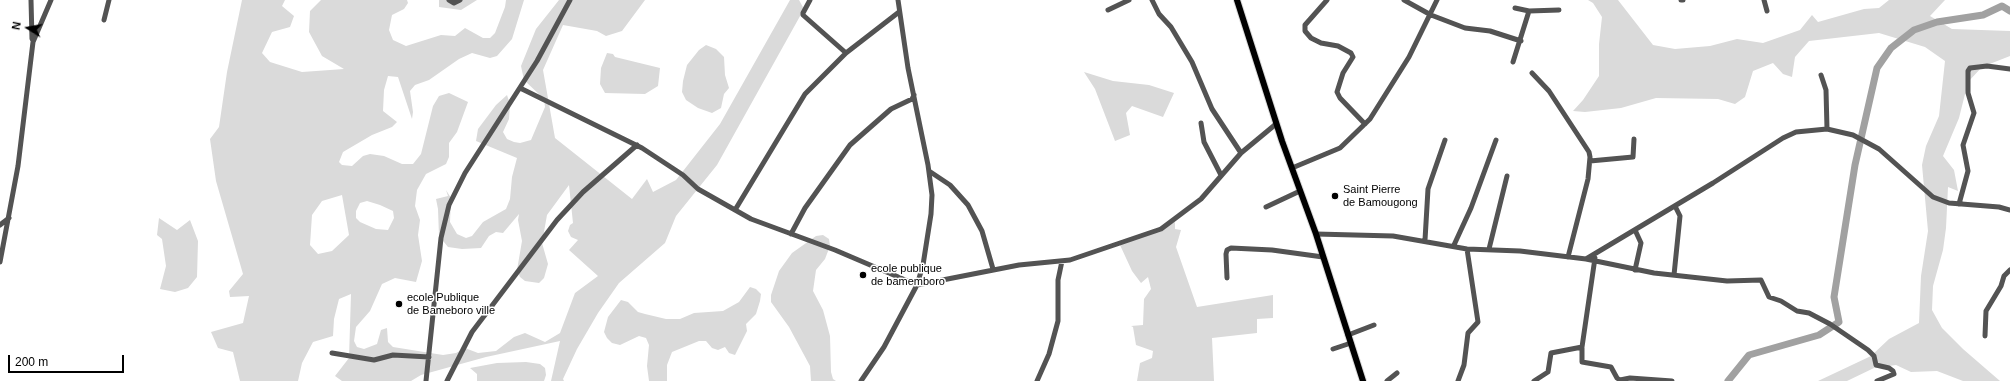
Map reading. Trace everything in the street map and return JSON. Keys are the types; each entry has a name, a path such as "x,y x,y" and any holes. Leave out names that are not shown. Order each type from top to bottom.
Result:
{"main road":[{"path":"1237,0 1276,124 1316,234 1363,381"}],"street":[{"path":"0,262 18,166 33,42 31,0"},
{"path":"33,42 51,0"},
{"path":"104,20 109,0"},
{"path":"449,0 454,3 460,0"},
{"path":"426,381 435,282 441,238 447,213 461,181 544,49 570,0"},
{"path":"810,0 803,15 846,53"},
{"path":"861,381 884,347 918,285 923,265 931,214 932,195 929,171 914,95 898,0"},
{"path":"1108,10 1129,0"},
{"path":"1152,0 1159,14 1171,27 1192,62 1214,114 1241,153"},
{"path":"1328,0 1305,25 1305,31 1315,40 1338,46 1352,53 1353,57 1343,73 1337,92 1340,98 1366,124"},
{"path":"1404,0 1431,15 1465,28 1490,31 1521,41"},
{"path":"1292,168 1340,148 1366,124 1376,112 1409,57 1431,15 1437,0"},
{"path":"1764,0 1767,11"},
{"path":"1515,8 1529,11 1559,10"},
{"path":"1513,62 1521,41 1529,11"},
{"path":"735,210 801,99 846,53 899,12"},
{"path":"1960,204 1968,171 1963,145 1974,113 1968,93 1968,71 1970,68 1987,66 2010,69"},
{"path":"1532,73 1549,91 1589,152 1590,161 1588,179 1568,257"},
{"path":"1821,75 1826,90 1827,129"},
{"path":"520,88 637,145 683,175 698,189 757,222 835,250 918,285 1019,265 1062,262 1085,256 1161,229 1201,199 1241,153 1276,124"},
{"path":"791,234 808,203 850,145 891,109 912,99 914,95"},
{"path":"1201,122 1204,142 1221,175"},
{"path":"1586,259 1675,206 1783,138 1796,132 1835,129 1853,135 1867,141 1884,153 1933,197 1960,204 1999,207 2010,210"},
{"path":"1590,161 1633,158 1634,139"},
{"path":"1425,240 1428,189 1445,140"},
{"path":"1454,245 1471,208 1496,140"},
{"path":"448,381 472,332 557,220 583,192 637,145"},
{"path":"929,171 950,185 968,205 982,232 993,270"},
{"path":"1489,249 1507,176"},
{"path":"1266,207 1300,191"},
{"path":"1674,275 1680,216 1675,206"},
{"path":"0,225 9,218"},
{"path":"1635,230 1641,243 1636,270"},
{"path":"1316,234 1393,236 1454,245 1467,249 1489,249 1586,259 1636,270 1674,275 1727,281 1761,280 1769,297 1781,301 1797,311 1809,313 1830,324 1868,350 1874,356 1876,365 1889,368 1894,374 1890,378 1877,381"},
{"path":"1227,278 1226,254 1227,250 1231,248 1272,250 1323,258"},
{"path":"1458,381 1464,365 1468,333 1478,322 1467,249"},
{"path":"1595,254 1582,348 1582,362 1611,367 1617,378 1620,380 1630,378 1672,381"},
{"path":"1037,381 1049,354 1058,321 1058,280 1062,262"},
{"path":"1985,336 1986,311 2001,286 2004,276 2010,270"},
{"path":"1348,335 1374,325"},
{"path":"1333,349 1351,343"},
{"path":"1534,381 1548,372 1551,353 1564,349 1582,348"},
{"path":"332,353 374,360 393,355 429,357"},
{"path":"1387,381 1397,373"}],"shaded area":[{"path":"242,0 285,0 282,6 294,16 290,27 272,32 262,53 270,62 302,72 344,69 322,56 309,32 310,11 321,0 407,0 408,3 404,9 392,15 389,30 393,40 406,46 441,35 455,36 465,28 483,38 490,38 495,33 505,7 506,0 524,0 512,39 497,56 490,58 472,53 459,59 429,80 415,85 410,91 413,112 412,119 398,77 388,76 384,90 383,111 397,122 392,127 372,135 343,152 339,162 342,165 352,166 363,156 370,154 384,156 402,164 413,164 421,154 433,106 439,96 449,93 468,102 457,132 449,143 449,157 446,164 426,174 417,190 415,206 420,220 418,235 422,261 416,282 395,278 382,284 370,311 356,327 354,341 357,347 364,349 377,344 381,330 387,328 388,342 393,347 443,355 456,353 465,348 478,353 496,351 514,337 525,333 545,342 560,333 575,293 598,276 569,250 578,240 571,237 568,231 570,225 573,223 569,185 547,215 542,243 548,264 544,278 539,283 525,281 520,277 517,270 522,241 518,220 519,214 503,233 496,232 489,236 481,248 462,249 448,247 439,236 436,199 448,196 446,190 451,198 450,222 457,234 466,238 472,236 483,222 506,209 510,199 512,177 517,158 476,141 478,129 496,105 507,95 510,104 509,119 503,132 507,139 514,142 520,143 531,140 545,107 544,99 524,80 521,66 536,29 559,0 645,0 622,31 606,36 597,31 563,25 543,70 555,138 632,199 647,179 653,192 676,180 720,124 790,0 799,0 804,9 717,165 676,216 665,243 619,283 598,313 577,349 563,379 564,381 551,381 560,341 486,357 421,375 411,381 342,381 335,376 349,358 351,294 339,299 334,319 333,336 313,342 302,363 298,381 240,381 233,352 218,348 211,332 243,323 249,296 230,297 229,291 243,274 216,181 210,139 219,127 227,72","holes":["342,195 349,235 332,251 318,254 310,245 312,215 322,201","367,201 393,211 394,218 388,230 376,229 360,222 356,218 356,211 360,203"]},
{"path":"439,0 477,0 461,10 439,7"},
{"path":"1588,0 1618,0 1653,45 1675,49 1710,46 1737,39 1763,43 1800,30 1812,15 1818,22 1864,9 1879,8 1889,0 1945,0 1930,16 1952,29 2010,31 2010,56 1982,67 1968,82 1959,118 1943,156 1954,170 1958,191 1948,187 1946,228 1943,250 1933,286 1932,310 1942,328 1963,349 2000,381 1963,381 1937,371 1911,372 1896,365 1874,368 1847,381 1818,381 1871,356 1889,339 1919,323 1921,276 1928,231 1922,165 1926,146 1939,116 1945,61 1925,47 1879,33 1809,41 1795,57 1792,77 1783,74 1773,63 1753,71 1745,97 1735,104 1718,99 1656,98 1621,108 1585,112 1573,111 1583,100 1599,76 1599,44 1602,17 1593,3"},
{"path":"706,45 716,49 724,57 725,75 729,88 724,94 721,108 712,113 698,108 686,100 682,92 687,65 699,50"},
{"path":"607,53 613,54 615,57 660,68 658,86 645,94 605,93 600,84 601,68"},
{"path":"1084,72 1113,81 1149,85 1174,93 1163,117 1132,106 1126,113 1130,135 1115,141 1095,89"},
{"path":"159,218 177,230 190,220 198,241 197,277 188,288 175,292 160,289 166,266 162,239 157,235"},
{"path":"1175,222 1175,229 1181,230 1176,247 1197,307 1273,295 1273,318 1257,319 1257,333 1212,338 1214,381 1137,381 1140,363 1152,358 1153,351 1136,345 1133,327 1131,326 1143,325 1144,299 1151,289 1148,277 1141,283 1132,271 1120,245"},
{"path":"823,235 829,239 830,246 825,259 816,270 813,291 823,310 830,336 831,372 833,379 836,381 811,381 810,366 789,327 771,302 771,295 779,271 792,253 816,236"},
{"path":"750,287 756,289 761,294 760,301 756,314 746,324 747,331 735,355 729,353 725,347 718,350 712,348 706,341 699,341 672,352 667,365 667,381 649,381 647,366 649,345 646,338 639,336 620,345 612,343 604,332 608,317 621,300 628,302 638,312 666,319 680,319 694,313 723,311 739,302"},
{"path":"526,362 540,364 545,368 546,375 544,381 477,381 477,374 470,368 497,363"}],"waterway":[{"path":"1728,381 1749,355 1819,335 1839,322 1834,297 1855,165 1877,68 1891,48 1914,30 1937,22 1983,15 2002,6 2010,11"}],"place":[{"name":"Saint Pierre de Bamougong","path":"1335,196"},
{"name":"ecole publique de bamemboro","path":"863,275"},
{"name":"ecole Publique de Bameboro ville","path":"399,304"}]}
